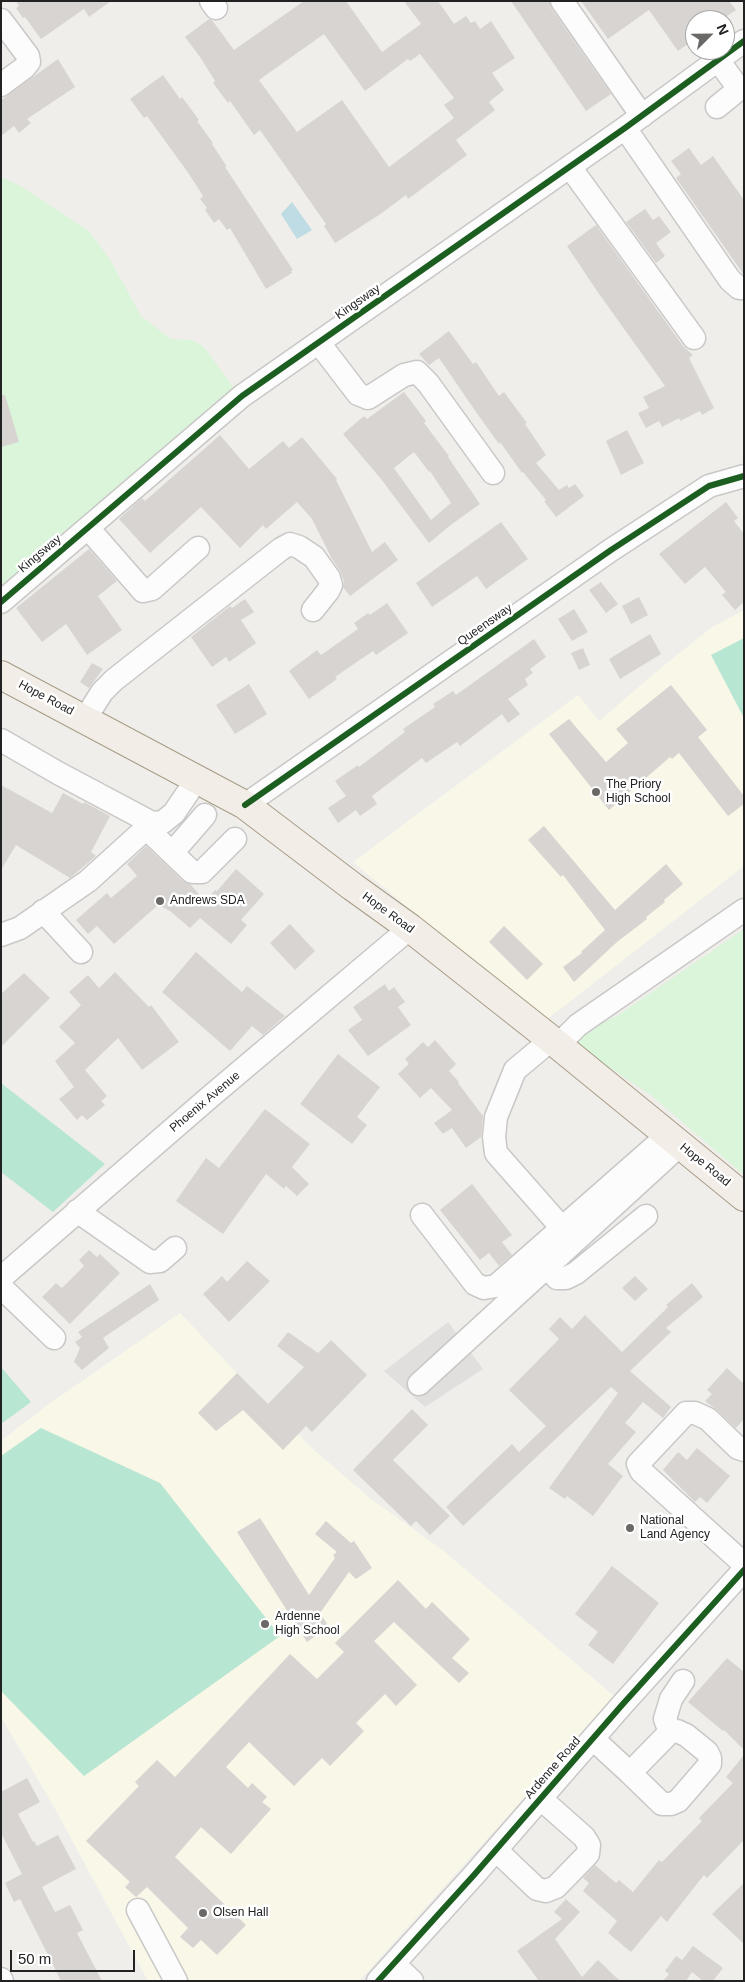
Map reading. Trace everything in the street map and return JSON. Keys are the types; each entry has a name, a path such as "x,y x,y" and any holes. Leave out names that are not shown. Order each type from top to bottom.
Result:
{"main road":[{"name":"Hope Road","path":"1,675 245,805 410,928 744,1197"}],"street":[{"path":"562,1 633,122 730,280 739,288 744,288"},
{"path":"1,20 28,56 29,62 1,85"},
{"path":"718,60 741,88 718,107"},
{"name":"Kingsway","path":"1,602 242,396 570,167 718,60"},
{"path":"570,167 694,338"},
{"path":"319,343 358,394 368,398 404,375 417,372 428,383 493,473"},
{"name":"Queensway","path":"245,805 612,550 709,486 744,476"},
{"path":"88,528 143,591 152,590 198,548"},
{"path":"85,719 102,692 114,680 281,548 290,544 299,547 314,557 329,578 331,586 313,610"},
{"path":"1,740 149,825 172,853 192,872 202,872 235,839"},
{"path":"1,935 20,928 88,880 149,825 162,822 174,813 197,779"},
{"path":"172,853 205,815"},
{"path":"562,1228 496,1153 494,1137 496,1117 515,1070 744,910"},
{"path":"43,911 81,952"},
{"name":"Phoenix Avenue","path":"1,1278 76,1211 410,928"},
{"path":"422,1215 475,1284 484,1288 496,1286 562,1228 674,1140"},
{"path":"419,1384 547,1267 674,1140"},
{"path":"76,1211 150,1262 160,1261 175,1248"},
{"path":"547,1267 557,1278 566,1278 576,1273 646,1216"},
{"path":"1,1287 54,1338"},
{"path":"744,1450 738,1448 708,1418 695,1413 686,1413 638,1464 641,1471 744,1564"},
{"name":"Ardenne Road","path":"378,1981 744,1570"},
{"path":"670,1732 666,1719 671,1699 683,1681"},
{"path":"592,1739 662,1804 671,1804 678,1801 707,1769 710,1758 707,1752 686,1734 670,1732 630,1773"},
{"path":"496,1850 537,1889 546,1890 556,1887 588,1854 589,1845 584,1838 541,1799"},
{"path":"138,1910 176,1981"},
{"path":"394,1964 412,1981"}],"shaded area":[{"name":"The Priory High School","path":"744,610 744,866 545,1021 353,862 578,695 599,721 712,627"},
{"name":"Ardenne High School","path":"180,1313 253,1390 313,1449 371,1499 444,1551 615,1697 359,1981 148,1981 53,1805 1,1717 1,1441 46,1406"},
{"path":"448,1322 483,1369 425,1407 384,1371"}],"green space":[{"path":"1,177 19,185 89,231 111,261 141,316 171,339 192,340 204,347 237,392 1,589"},
{"path":"744,638 744,718 711,655"},
{"path":"744,929 744,1175 652,1096 576,1045 585,1031 617,1016"},
{"path":"1,1083 105,1164 53,1212 1,1172"},
{"path":"1,1367 31,1402 1,1424"},
{"path":"41,1428 160,1483 280,1636 84,1776 1,1691 1,1456"}],"water":[{"path":"292,202 312,230 297,239 281,214"}],"building":[{"path":"16,1 111,1 89,17 84,9 41,39 16,8 19,6"},
{"path":"304,1 346,1 382,52 421,24 404,1 438,1 454,24 466,16 471,23 475,21 480,29 491,21 515,58 492,73 504,90 489,102 495,110 456,140 467,155 408,199 406,195 335,243 324,226 326,224 260,130 254,135 230,101 228,103 213,83 215,81 200,57 185,37 209,19 212,20 234,50","holes":["324,34 365,91 408,59 410,61 420,54 454,98 444,105 454,118 389,167 342,100 297,132 259,80"]},
{"path":"511,1 549,1 551,8 611,94 586,111"},
{"path":"581,1 729,1 736,10 685,10 685,46 678,51 649,10 608,39"},
{"path":"58,59 75,87 27,119 31,123 19,133 14,126 1,136 1,100"},
{"path":"163,75 180,99 182,97 199,120 197,121 213,143 227,167 225,167 293,270 291,271 292,273 266,289 230,228 227,230 219,219 214,223 205,210 207,208 200,199 203,196 189,174 147,116 144,118 130,99"},
{"path":"689,148 701,165 713,156 744,200 744,275 676,178 681,174 671,161"},
{"path":"645,209 653,220 659,216 671,232 656,243 665,256 656,263 626,222"},
{"path":"596,225 683,346 693,355 689,358 714,408 702,415 700,411 680,421 679,418 662,427 659,421 646,428 638,413 649,408 643,397 665,386 567,246"},
{"path":"449,331 473,364 476,362 499,396 504,392 527,423 525,424 546,455 536,463 559,490 567,485 569,488 575,484 584,496 556,517 544,501 546,500 522,473 500,442 499,444 439,358 429,365 419,354"},
{"path":"404,392 426,421 424,423 449,456 480,504 429,543 381,479 343,434 364,416 367,419","holes":["414,452 451,503 431,520 394,468"]},
{"path":"1,395 5,395 19,442 1,447"},
{"path":"627,430 644,463 621,475 606,441"},
{"path":"220,435 249,469 283,441 289,448 302,437 337,479 372,552 385,542 398,560 350,596 343,587 344,581 340,571 312,519 297,502 266,529 263,525 240,548 201,507 150,553 119,519 142,498 145,501"},
{"path":"726,502 738,518 734,521 744,534 744,602 735,610 722,595 726,592 705,567 685,584 659,554"},
{"path":"501,522 528,559 486,589 477,576 432,607 416,583"},
{"path":"89,549 117,581 98,596 122,630 87,655 66,624 42,642 16,608"},
{"path":"601,582 618,604 606,613 589,590"},
{"path":"639,597 648,615 631,624 622,606"},
{"path":"245,599 254,612 241,620 256,643 229,662 226,657 212,667 191,637 230,606 232,608"},
{"path":"387,603 408,633 376,655 373,651 335,677 337,679 309,699 289,671 317,650 321,655 358,629 354,623"},
{"path":"574,609 588,632 572,641 558,619"},
{"path":"650,634 661,654 620,679 609,659"},
{"path":"534,639 546,657 530,669 533,673 525,679 528,685 508,699 520,714 508,723 502,714 460,746 457,742 426,763 422,758 372,796 377,804 360,816 356,810 338,823 328,808 346,796 335,781 358,765 359,767 405,732 403,729 435,707 433,704 453,691 456,695"},
{"path":"583,648 590,665 579,670 571,653"},
{"path":"92,663 103,669 89,688 80,682"},
{"path":"249,684 267,714 235,734 216,705"},
{"path":"671,685 707,730 698,737 744,796 744,804 728,816 679,753 672,759 670,757 609,810 549,734 569,719 606,762 628,743 616,729"},
{"path":"1,785 52,813 63,793 110,816 91,852 96,856 70,878 16,845 1,870"},
{"path":"544,826 615,910 666,864 683,884 646,917 647,919 617,942 574,982 563,967 582,953 605,930 563,875 561,877 528,840"},
{"path":"146,846 183,881 191,885 205,901 215,890 217,891 236,869 264,894 241,920 247,925 231,944 200,918 190,928 170,911 158,905 114,944 97,926 88,934 76,920 107,893 111,898 137,876 127,864"},
{"path":"290,924 315,951 295,970 270,943"},
{"path":"504,926 543,964 527,980 489,942"},
{"path":"196,952 242,992 247,986 285,1016 263,1035 252,1026 230,1051 162,992"},
{"path":"115,972 149,1007 151,1005 179,1042 142,1070 118,1038 85,1070 107,1096 101,1101 105,1105 87,1120 82,1115 77,1120 59,1099 74,1087 55,1061 75,1043 59,1027 81,1005 69,992 88,975 99,988"},
{"path":"24,973 50,998 1,1047 1,994"},
{"path":"385,984 389,991 394,987 405,1002 398,1007 411,1025 368,1056 348,1030 362,1020 353,1007"},
{"path":"435,1040 456,1064 449,1071 483,1116 481,1137 466,1148 452,1128 443,1134 434,1123 452,1110 431,1088 420,1098 398,1074 409,1064 405,1059 423,1042 428,1047"},
{"path":"338,1054 380,1087 357,1117 367,1125 352,1144 300,1104"},
{"path":"265,1109 310,1144 292,1167 309,1184 297,1196 286,1186 284,1189 266,1174 223,1234 176,1201 206,1158 219,1168"},
{"path":"472,1184 512,1235 502,1242 512,1255 499,1266 489,1253 480,1260 440,1210"},
{"path":"89,1250 97,1257 100,1254 120,1273 70,1324 42,1297 56,1283 62,1288 84,1266 79,1260"},
{"path":"247,1261 270,1281 229,1322 203,1294 222,1276 227,1282"},
{"path":"635,1276 648,1289 635,1301 622,1288"},
{"path":"692,1283 703,1297 666,1328 671,1332 630,1371 671,1407 663,1418 643,1402 625,1423 636,1432 608,1464 623,1476 593,1516 567,1496 565,1499 549,1488 618,1393 611,1387 463,1526 446,1507 512,1444 519,1452 546,1426 509,1390 559,1339 549,1329 560,1317 572,1329 585,1315 622,1352 668,1307 666,1305"},
{"path":"150,1284 159,1300 103,1338 109,1348 82,1370 74,1362 80,1348 75,1342 82,1337 78,1332"},
{"path":"288,1332 318,1353 331,1340 367,1375 312,1432 306,1426 283,1450 243,1410 216,1431 198,1413 237,1373 268,1404 304,1367 277,1346"},
{"path":"727,1368 744,1384 744,1419 736,1428 705,1401 712,1394 707,1390"},
{"path":"412,1409 428,1425 393,1460 450,1516 430,1535 416,1521 411,1526 353,1470"},
{"path":"697,1448 730,1476 707,1503 700,1497 695,1502 663,1470 678,1452 687,1460"},
{"path":"260,1518 309,1595 335,1558 333,1555 337,1552 315,1534 326,1521 351,1543 354,1541 372,1568 356,1579 349,1572 320,1613 329,1627 307,1642 237,1532"},
{"path":"612,1566 659,1603 613,1664 588,1645 598,1632 575,1614"},
{"path":"398,1580 426,1609 432,1602 470,1639 452,1658 469,1673 459,1683 394,1622 374,1641 417,1685 396,1706 385,1694 356,1723 364,1731 330,1766 322,1758 294,1786 249,1742 226,1767 248,1788 252,1783 267,1797 262,1802 271,1809 231,1854 201,1827 175,1857 246,1925 217,1955 201,1940 193,1948 180,1937 188,1928 147,1887 136,1897 125,1887 130,1882 86,1841 139,1786 135,1782 157,1760 175,1777 290,1654 317,1679 344,1652 335,1643"},
{"path":"727,1658 744,1672 744,1750 724,1730 688,1702"},
{"path":"744,1755 744,1840 707,1878 704,1875 667,1922 661,1916 631,1952 608,1933 617,1921 583,1891 589,1883 583,1878 595,1865 616,1883 619,1880 633,1892 659,1860 662,1862 702,1821 699,1818 733,1783 726,1777"},
{"path":"27,1778 40,1802 18,1814 33,1842 37,1846 58,1835 76,1869 42,1887 55,1912 70,1905 83,1930 77,1933 102,1981 61,1981 20,1899 14,1902 5,1883 22,1874 1,1833 1,1792"},
{"path":"744,1883 744,1944 712,1914"},
{"path":"566,1899 580,1912 555,1939 582,1977 598,1960 620,1981 539,1981 517,1951 562,1919 554,1912"},
{"path":"693,1946 723,1968 713,1981 703,1981 692,1972 686,1981 663,1981 669,1974 665,1971 676,1956 682,1960"}],"cycle path":[{"path":"1,602 242,396 625,128 744,41"},
{"path":"245,805 611,550 709,486 744,476"},
{"path":"378,1981 744,1570"}],"place":[{"name":"The Priory High School","path":"596,792"},
{"name":"Andrews SDA","path":"160,901"},
{"name":"National Land Agency","path":"630,1528"},
{"name":"Ardenne High School","path":"265,1624"},
{"name":"Olsen Hall","path":"203,1913"}]}
